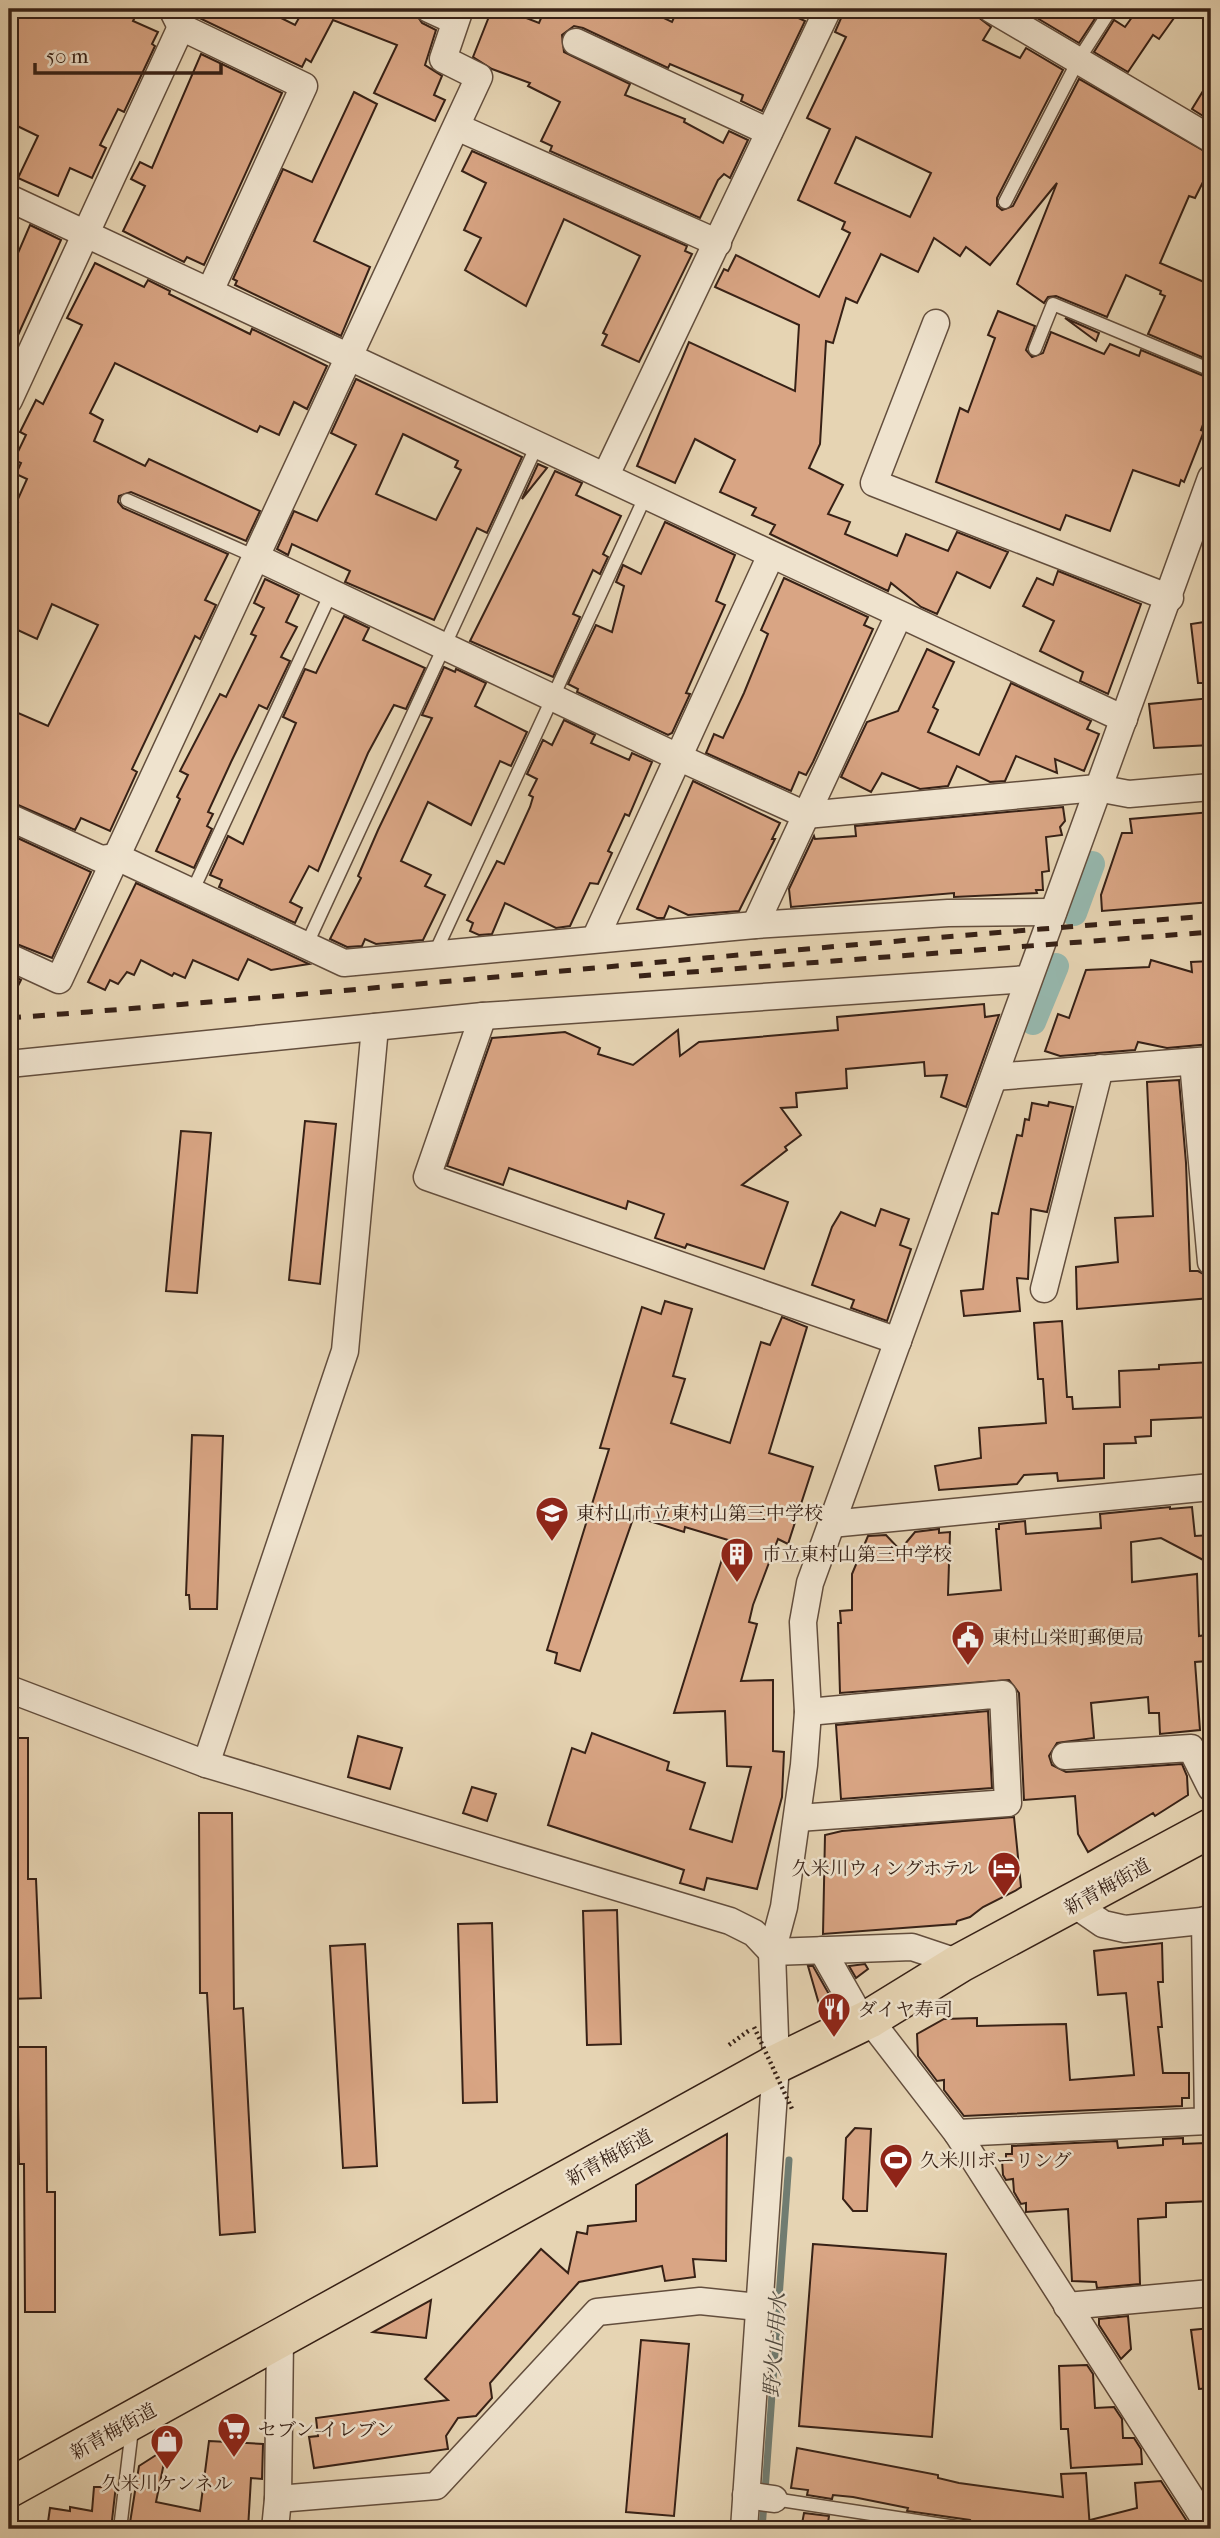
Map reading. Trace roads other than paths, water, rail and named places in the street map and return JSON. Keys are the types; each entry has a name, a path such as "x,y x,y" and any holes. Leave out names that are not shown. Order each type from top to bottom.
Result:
{"main road":[{"name":"新青梅街道","path":"9,2488 776,2064 866,2021 960,1962 1074,1904 1211,1828"}],"street":[{"path":"9,957 59,980 348,355 457,127 479,77 443,59 458,15 429,9"},
{"path":"606,475 828,9"},
{"path":"991,9 1211,139"},
{"path":"9,400 85,234 177,18 304,86 209,291"},
{"path":"576,42 769,132"},
{"path":"457,127 718,243"},
{"path":"9,198 1124,719"},
{"path":"936,323 874,483 1170,598"},
{"path":"744,2529 758,2497 758,2307 776,2064 772,1952 784,1906 798,1818 808,1713 803,1622 810,1583 1097,788 1170,598 1211,478"},
{"path":"595,939 771,555"},
{"path":"256,557 680,758 806,814 1097,788 1129,794 1211,787"},
{"path":"755,925 899,615"},
{"path":"9,817 101,859 117,857 344,964 755,925 948,913 1053,912"},
{"path":"9,1064 483,1016 1028,979"},
{"path":"483,1016 427,1177 898,1341"},
{"path":"206,1764 345,1351 374,1027"},
{"path":"994,1077 1202,1061 1211,1262"},
{"path":"1044,1289 1100,1068"},
{"path":"831,1524 1211,1487"},
{"path":"9,1689 206,1764 730,1922 754,1933 772,1952 912,1947 960,1962"},
{"path":"798,1818 1008,1803 1003,1694 808,1713"},
{"path":"1065,1756 1191,1748 1211,1788"},
{"path":"957,2133 1208,2121 1208,1920 1125,1929 1103,1924 1074,1904"},
{"path":"822,1950 866,2021 957,2133 1067,2306 1207,2515"},
{"path":"1067,2306 1211,2293"},
{"path":"278,2498 436,2486 597,2312 700,2301 758,2307"},
{"path":"275,2529 278,2498 280,2338"}],"lane":[{"path":"1005,202 1079,59 1111,9"},
{"path":"1035,349 1053,304 1211,370"},
{"path":"306,946 538,443"},
{"path":"433,956 646,495"},
{"path":"127,500 256,557"},
{"path":"192,892 331,593"},
{"path":"120,2529 133,2421"},
{"path":"758,2497 969,2529"}],"waterway":[{"name":"野火止用水","path":"1074,913 1092,864"},
{"name":"野火止用水","path":"1033,1022 1056,966"},
{"name":"野火止用水","path":"765,2491 789,2160"},
{"name":"野火止用水","path":"762,2529 764,2503"}],"railway":[{"path":"9,1018 1211,916"},
{"path":"639,976 1211,932"}],"place":[{"name":"東村山市立東村山第三中学校","path":"552,1543"},
{"name":"市立東村山第三中学校","path":"737,1584"},
{"name":"東村山栄町郵便局","path":"968,1667"},
{"name":"久米川ウィングホテル","path":"1004,1898"},
{"name":"ダイヤ寿司","path":"834,2039"},
{"name":"久米川ボーリング","path":"896,2190"},
{"name":"セブン-イレブン","path":"234,2459"},
{"name":"久米川ケンネル","path":"167,2471"}]}
